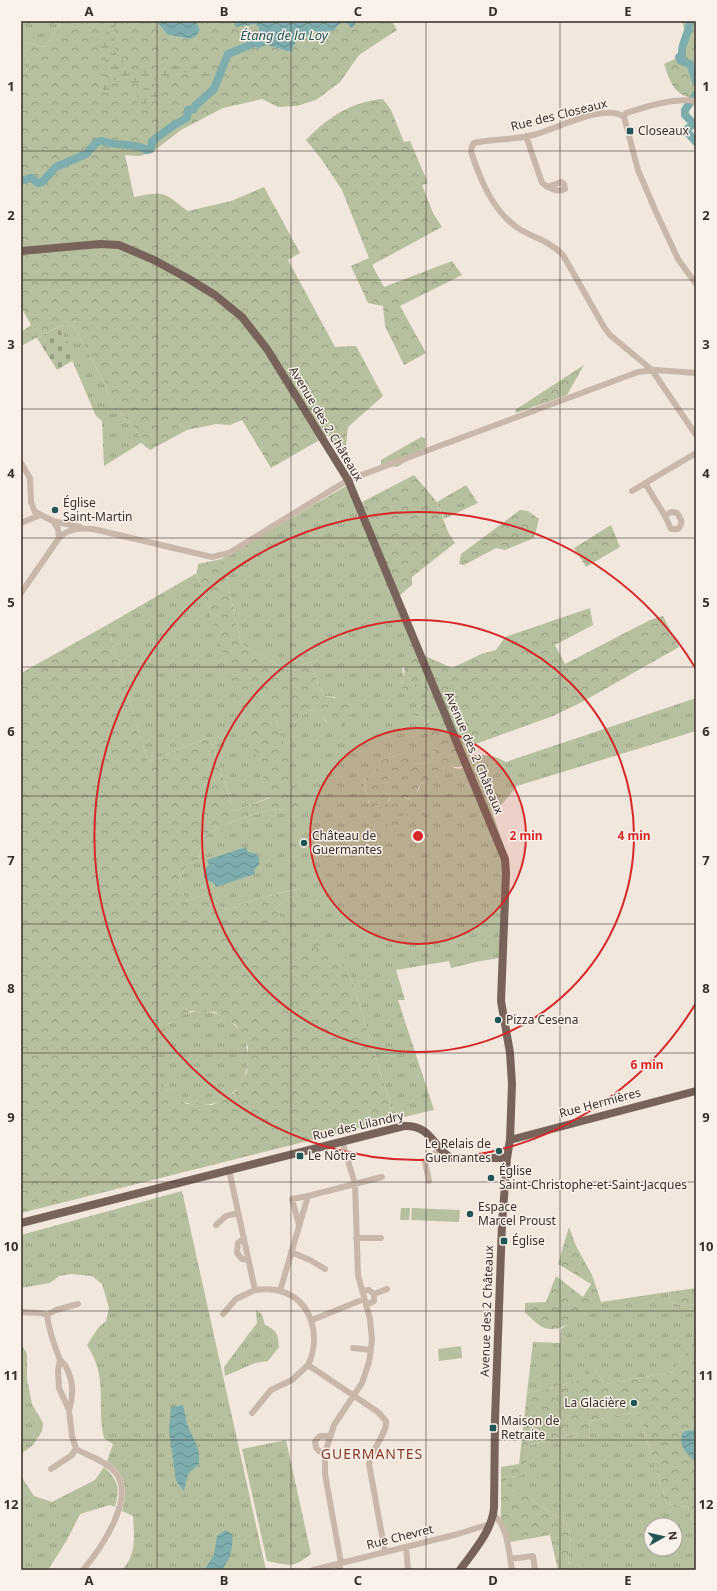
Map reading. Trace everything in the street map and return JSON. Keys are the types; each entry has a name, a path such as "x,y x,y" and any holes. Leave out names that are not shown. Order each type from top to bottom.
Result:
{"main road":[{"name":"Avenue des 2 Châteaux","path":"21,251 53,250 100,244 119,245 154,260 215,295 242,318 267,349 348,480 505,859 506,873 501,1001 510,1053 512,1084 510,1140 507,1158 502,1224 494,1515 482,1539 460,1570"},
{"name":"Rue Hermières","path":"510,1140 696,1091"},
{"name":"Rue des Lilandry","path":"21,1223 394,1128 412,1126 423,1130 440,1150 450,1158 507,1158"}],"street":[{"name":"Rue des Closeaux","path":"652,370 610,335 563,255 544,240 530,236 519,229 499,212 474,160 472,146 478,142 526,136 590,116 616,112 624,117 626,114 681,99 693,101"},
{"path":"624,117 638,170 656,212 678,258 696,284"},
{"path":"526,136 541,180 547,187"},
{"path":"652,370 696,436"},
{"path":"21,463 30,478 33,508 40,516 54,521 212,557 220,557 229,553 348,480 638,372 652,370 696,373"},
{"path":"632,490 696,454"},
{"path":"645,483 665,516"},
{"path":"24,521 33,508"},
{"path":"24,521 40,516"},
{"path":"54,521 58,529 59,538"},
{"path":"21,593 59,538 69,531 85,528"},
{"path":"339,1570 341,1563 325,1474 325,1453 329,1436 334,1425 355,1397 366,1375 371,1350 372,1330 362,1291 357,1262 355,1184 342,1141"},
{"path":"429,1181 425,1162 427,1158 440,1150"},
{"path":"229,1170 255,1290"},
{"path":"299,1225 292,1199 382,1177"},
{"path":"280,1291 308,1196"},
{"path":"216,1225 226,1216 238,1213"},
{"path":"244,1238 238,1243 237,1253 242,1259 248,1260"},
{"path":"356,1238 381,1238"},
{"path":"291,1252 306,1258 325,1269"},
{"path":"374,1294 387,1289"},
{"path":"223,1314 236,1299 255,1290 280,1291 298,1301 312,1320 315,1344 308,1365 292,1380 272,1390 252,1413"},
{"path":"362,1291 369,1290 374,1294"},
{"path":"366,1305 374,1301 374,1294"},
{"path":"312,1320 364,1298"},
{"path":"21,1312 41,1313 47,1315 56,1310 78,1304"},
{"path":"47,1315 52,1340 60,1360 65,1365 72,1385 69,1410 72,1436 76,1449 112,1468 120,1479 122,1489 118,1511 106,1538 83,1570"},
{"path":"353,1348 371,1350"},
{"path":"60,1360 58,1370 59,1388 69,1410"},
{"path":"308,1365 378,1412 386,1421 386,1430 372,1451 369,1464 385,1552"},
{"path":"325,1453 316,1448 316,1441 320,1436 329,1436"},
{"path":"50,1469 72,1455 76,1449"},
{"path":"494,1515 500,1522 512,1570"},
{"name":"Rue Chevret","path":"314,1570 490,1524"},
{"path":"406,1547 408,1570"},
{"path":"510,1560 533,1556 535,1570"}],"green space":[{"path":"21,21 61,21 57,31 44,47 27,43 21,39"},
{"path":"61,21 156,21 168,35 189,39 200,30 196,21 229,21 244,26 256,24 259,28 258,36 250,37 248,42 258,49 266,45 291,52 297,39 300,42 316,31 322,34 334,30 341,23 355,25 355,21 392,21 397,30 359,55 340,82 316,100 297,106 278,107 262,99 223,108 181,130 151,153 139,156 125,155 134,197 152,194 163,195 188,211 231,201 264,187 300,253 288,260 335,347 356,346 383,396 348,427 344,464 328,435 271,468 242,420 230,425 216,424 187,430 150,450 130,422 111,403 105,384 73,325 58,327 21,346 21,332 31,325 21,307 21,76 30,65 28,58 21,53 21,39 27,43 44,47 57,31"},
{"path":"105,21 117,21 114,32 115,52 127,66 146,71 180,66 199,68 215,78 213,82 201,75 185,73 138,83 128,84 119,82 112,77 109,72 100,47 101,40 106,38 108,25"},
{"path":"682,21 696,21 694,63 696,66 696,100 683,95 674,88 664,64 677,58 684,29"},
{"path":"21,53 28,58 30,65 21,76"},
{"path":"100,72 102,72 111,86 111,90 107,92 100,84"},
{"path":"156,87 159,91 158,97 145,104 138,104 136,101 138,94 144,88"},
{"path":"383,99 391,110 404,142 410,141 428,183 422,185 433,213 442,227 372,265 384,287 452,261 462,275 400,306 426,353 404,365 385,326 383,306 368,303 351,266 369,258 342,190 322,160 306,140 331,118 341,112 361,103"},
{"path":"73,325 105,384 111,403 130,422 150,450 141,443 104,466 102,421 96,416 72,360 76,358 58,327"},
{"path":"58,327 77,358 57,370 37,338"},
{"path":"584,365 567,395 516,413 515,410"},
{"path":"421,437 425,438 425,450 397,467 381,465 381,460"},
{"path":"414,475 437,502 448,532 455,543 412,577 412,585 399,596 362,502"},
{"path":"466,485 478,503 444,519 437,502"},
{"path":"346,486 362,502 423,655 402,668 404,678 401,683 414,688 415,681 421,681 430,701 416,707 413,715 430,720 424,723 432,743 434,753 430,763 417,764 412,762 402,746 395,756 381,760 374,773 365,779 365,789 369,797 368,803 376,807 386,793 390,797 388,801 401,803 404,799 409,799 419,790 420,784 425,783 443,768 448,766 459,769 468,765 470,756 488,756 506,762 696,698 696,731 517,786 502,804 492,811 506,853 506,957 451,968 449,961 396,970 405,1000 398,1000 434,1110 395,1119 350,975 339,962 307,950 292,954 276,907 301,888 253,900 239,907 223,909 206,894 186,901 179,879 187,865 199,859 203,837 210,832 226,824 254,814 275,809 291,810 298,806 276,719 294,723 302,715 313,709 327,723 335,697 325,696 320,688 310,662 286,670 241,644 222,559"},
{"path":"520,510 528,511 539,519 534,538 505,550 496,548 464,565 459,564 461,554"},
{"path":"611,525 620,547 586,567 574,548"},
{"path":"222,559 241,644 286,670 310,662 320,688 325,696 345,701 350,711 349,719 340,728 332,727 313,709 302,715 294,723 276,720 299,795 298,806 291,810 275,809 245,817 226,824 203,837 199,859 187,865 179,879 186,901 206,894 223,909 239,907 253,900 302,888 276,907 292,953 325,944 350,975 395,1119 21,1213 21,673 107,625 148,762 210,737 234,811 270,798 197,573 198,564","holes":["191,1011 215,1012 236,1025 248,1047 247,1072 234,1093 212,1105 187,1104 166,1090 155,1068 156,1044 169,1023"]},
{"path":"197,573 271,797 234,811 210,737 148,762 107,625"},
{"path":"590,608 593,625 555,645 565,664 650,620 663,616 679,647 582,702 553,716 467,747 470,756 468,765 443,768 437,779 420,784 415,797 404,799 401,808 394,810 389,808 390,797 386,793 376,807 369,807 368,797 365,790 365,779 374,773 381,760 395,756 402,745 405,744 412,762 417,764 430,763 433,758 434,753 432,744 423,725 430,720 413,715 411,712 416,707 430,701 421,681 415,682 414,688 411,692 406,692 400,687 404,677 404,664 410,651 414,651 452,668 481,654 496,650 505,637"},
{"path":"417,811 424,813 424,819 391,829 387,826 386,821 388,819"},
{"path":"201,1011 219,1015 234,1025 244,1040 248,1058 244,1076 234,1091 219,1101 201,1105 183,1101 168,1091 158,1076 154,1058 158,1040 168,1025 183,1015"},
{"path":"182,1191 266,1570 122,1570 130,1558 134,1544 133,1516 122,1511 125,1496 124,1483 118,1471 107,1461 113,1444 104,1438 98,1369 94,1357 87,1345 98,1328 106,1321 109,1308 102,1284 92,1276 71,1274 59,1276 50,1283 21,1288 21,1235"},
{"path":"401,1208 410,1208 409,1220 400,1220"},
{"path":"412,1208 460,1210 459,1222 411,1220"},
{"path":"569,1227 576,1246 592,1275 601,1302 567,1325 560,1328 545,1328 525,1313 525,1303 546,1302 556,1276 583,1297 591,1284 558,1264"},
{"path":"696,1288 696,1304 684,1306 671,1302 668,1292"},
{"path":"668,1292 671,1302 684,1306 696,1304 696,1336 673,1372 604,1384 595,1369 579,1380 544,1390 527,1393 533,1342 560,1343 561,1329 601,1302"},
{"path":"256,1310 262,1314 265,1325 276,1333 279,1347 268,1361 255,1363 225,1376 224,1367 257,1323"},
{"path":"696,1336 696,1535 688,1507 667,1504 638,1412 589,1421 590,1437 582,1439 577,1433 527,1446 526,1470 522,1476 508,1477 506,1481 509,1492 518,1490 527,1494 536,1503 566,1522 571,1534 568,1562 570,1565 580,1563 588,1570 558,1570 550,1535 510,1542 501,1519 501,1467 519,1464 527,1393 544,1390 579,1380 588,1368 595,1369 604,1384 673,1372"},
{"path":"21,1343 27,1354 27,1379 32,1404 43,1423 42,1431 33,1445 21,1454"},
{"path":"461,1346 462,1358 439,1361 438,1349"},
{"path":"638,1412 667,1504 688,1507 696,1535 696,1570 588,1570 587,1568 570,1565 568,1561 571,1534 566,1522 536,1503 527,1494 508,1492 506,1481 508,1477 515,1477 527,1446 578,1433 590,1438 589,1421"},
{"path":"286,1440 311,1554 305,1559 290,1565 267,1561 242,1449"},
{"path":"104,1467 113,1477 117,1485 118,1494 115,1507 110,1505 80,1514 67,1540 48,1570 21,1570 21,1476 34,1496 52,1502 95,1480"}],"water":[{"path":"156,21 196,21 200,30 196,36 190,39 168,35"},
{"name":"Étang de la Loy","path":"229,21 355,21 355,25 351,28 348,24 341,23 334,30 322,34 315,31 299,42 297,39 291,52 266,45 258,49 245,38 258,36 259,28 256,24 236,27 233,22"},
{"path":"246,847 248,852 255,853 259,858 259,865 254,870 255,874 216,887 214,883 206,880 204,870 209,865 207,860"},
{"path":"183,1405 190,1432 199,1452 199,1464 188,1474 184,1491 176,1481 169,1431 171,1407"},
{"path":"696,1430 696,1463 684,1450 681,1439 682,1434 685,1431"},
{"path":"225,1530 232,1534 232,1546 229,1558 224,1566 224,1570 207,1570 206,1568 214,1554 217,1536"}],"waterway":[{"path":"690,21 682,47 682,55 679,57 681,61 690,64 696,81"},
{"path":"21,181 31,178 38,183 42,182 56,167 86,154 97,142 102,141 113,144 136,146 147,150 151,149 152,141 174,125 187,118 188,110 194,109 196,105 214,89 228,54 262,40"},
{"path":"696,94 685,110 685,115 692,122 692,125 687,129 688,133 696,142"}],"place":[{"name":"Closeaux","path":"630,131"},
{"name":"Église Saint-Martin","path":"55,510"},
{"name":"Château de Guermantes","path":"304,843"},
{"name":"Pizza Cesena","path":"498,1020"},
{"name":"Le Relais de Guernantes","path":"499,1151"},
{"name":"Le Nôtre","path":"300,1156"},
{"name":"Église Saint-Christophe-et-Saint-Jacques","path":"491,1178"},
{"name":"Espace Marcel Proust","path":"470,1214"},
{"name":"Église","path":"504,1241"},
{"name":"La Glacière","path":"634,1403"},
{"name":"Maison de Retraite","path":"493,1428"}],"district":[{"name":"GUERMANTES","path":"372,1454"}]}
